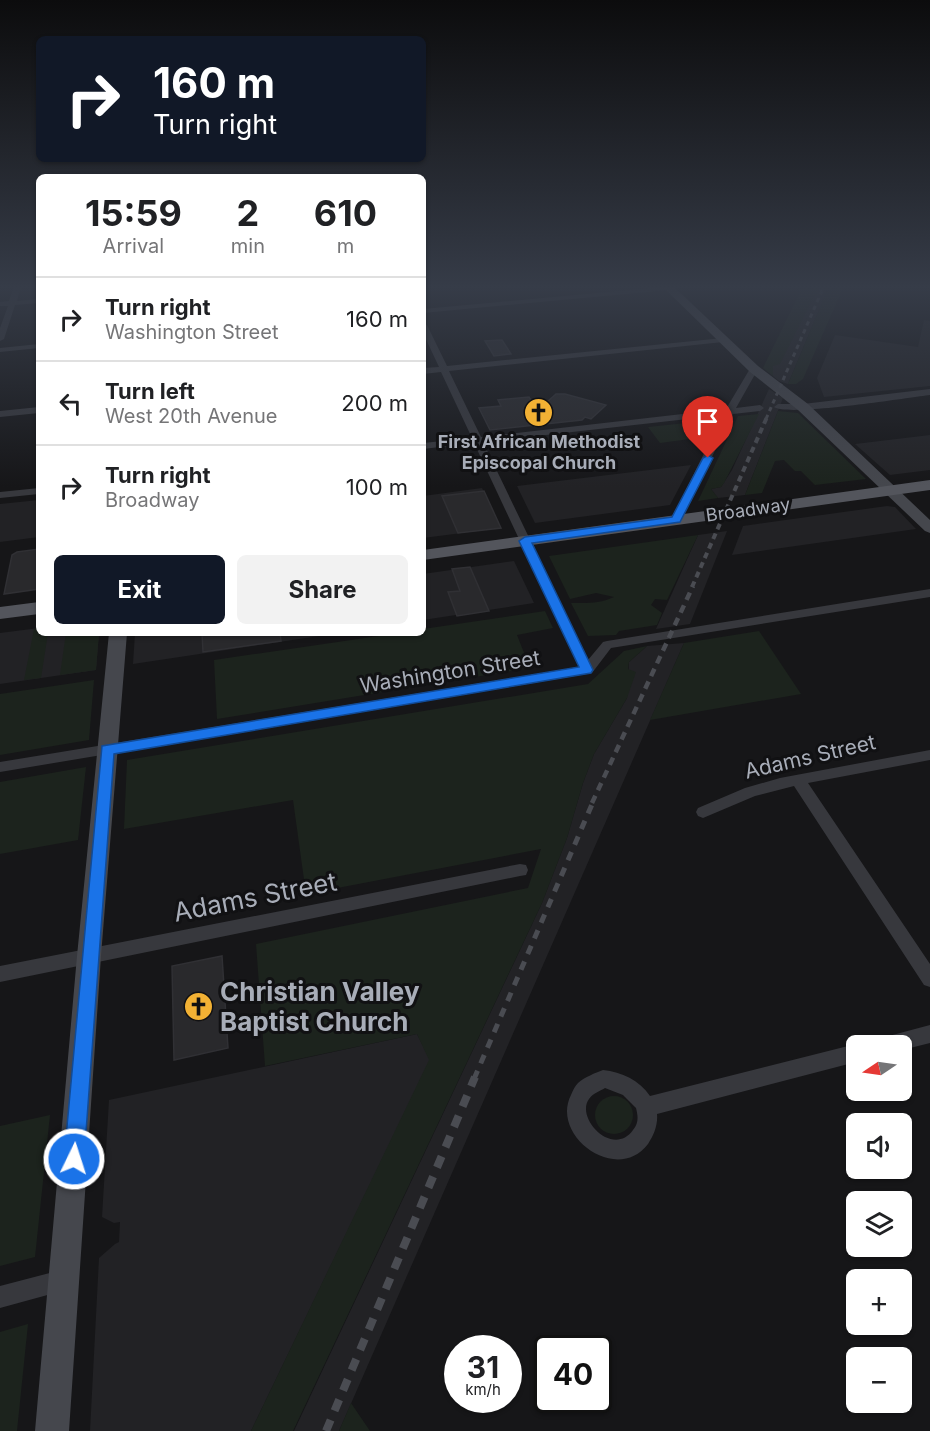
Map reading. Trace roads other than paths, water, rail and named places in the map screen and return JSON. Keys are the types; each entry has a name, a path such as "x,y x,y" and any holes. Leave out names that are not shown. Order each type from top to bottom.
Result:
{"main road":[{"name":"Broadway","path":"426,555 930,485"},
{"path":"0,613 36,608"}],"street":[{"path":"436,353 586,670 608,645 930,592"},
{"path":"426,371 600,353"},
{"path":"737,353 802,407 930,528"},
{"path":"676,520 730,410 754,369"},
{"path":"778,407 802,407 930,392"},
{"path":"426,446 760,408"},
{"path":"0,414 36,411"},
{"path":"0,495 36,491"},
{"path":"52,1431 89,956 118,636"},
{"name":"Washington Street","path":"0,767 586,670"},
{"name":"Adams Street","path":"703,812 750,792 797,779 930,755"},
{"path":"797,779 930,979"},
{"name":"Adams Street","path":"0,974 520,870"},
{"path":"912,1039 930,1034"},
{"path":"645,1107 846,1056"},
{"path":"0,1297 65,1280"}],"railway":[{"path":"766,419 795,353"},
{"path":"692,587 767,417"},
{"path":"592,803 693,586"},
{"path":"474,1079 593,802"},
{"path":"326,1431 475,1077"}],"place":[{"name":"First African Methodist Episcopal Church","path":"539,413"},
{"name":"Christian Valley Baptist Church","path":"199,1007"}]}
